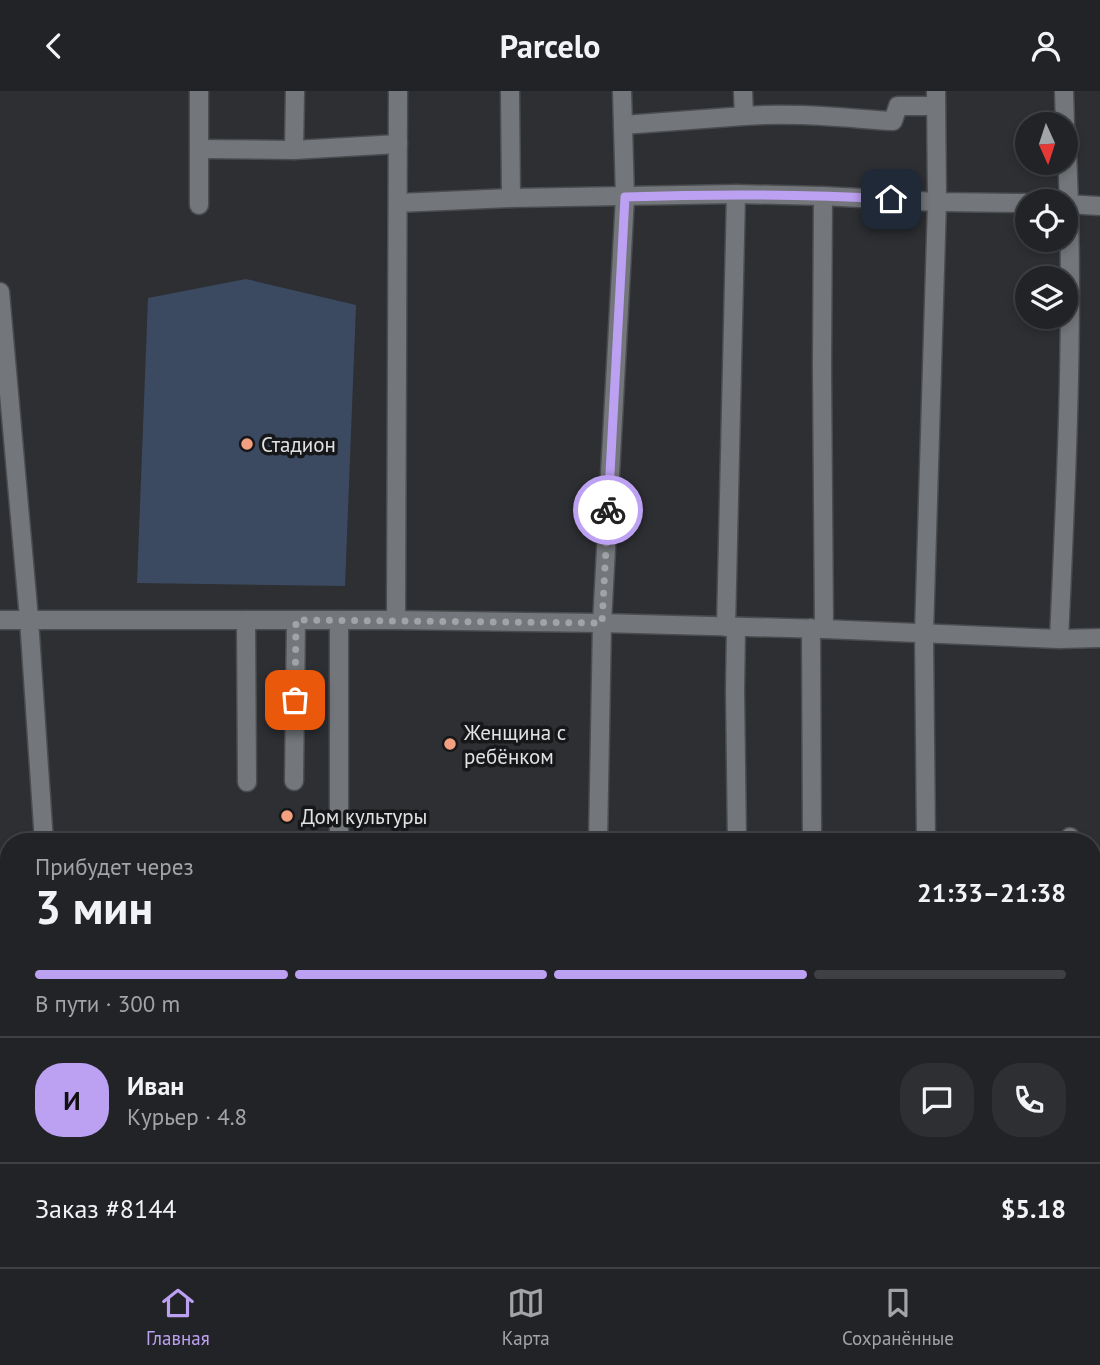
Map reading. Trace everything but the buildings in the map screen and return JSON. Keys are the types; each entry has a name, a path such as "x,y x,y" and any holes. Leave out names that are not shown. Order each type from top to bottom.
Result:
{"street":[{"path":"199,91 199,205"},
{"path":"294,150 295,91"},
{"path":"396,620 398,91"},
{"path":"510,91 511,198"},
{"path":"598,833 602,623 625,197 622,91"},
{"path":"743,91 744,116"},
{"path":"1064,91 1065,112"},
{"path":"623,125 760,115 892,121 898,106 936,99 936,202 924,633 926,833"},
{"path":"199,149 294,150 398,144"},
{"path":"398,203 736,194 1015,203"},
{"path":"736,194 731,627 735,690 737,833"},
{"path":"812,833 818,629 823,196"},
{"path":"1078,205 1100,206"},
{"path":"1059,639 1069,421 1068,252"},
{"path":"0,292 29,619 43,833"},
{"path":"0,620 246,619 602,623 1059,639 1100,638"},
{"path":"246,619 247,782"},
{"path":"294,781 296,620"},
{"path":"339,620 339,833"}],"shaded area":[{"name":"Стадион","path":"246,279 356,305 345,586 137,583 148,298"}],"way so far":[{"path":"295,700 296,620 602,623 608,510"}],"place":[{"name":"Стадион","path":"247,444"},
{"name":"Женщина с ребёнком","path":"450,744"},
{"name":"Дом культуры","path":"287,816"}],"route":[{"path":"608,510 625,197 736,194 891,199"}]}
